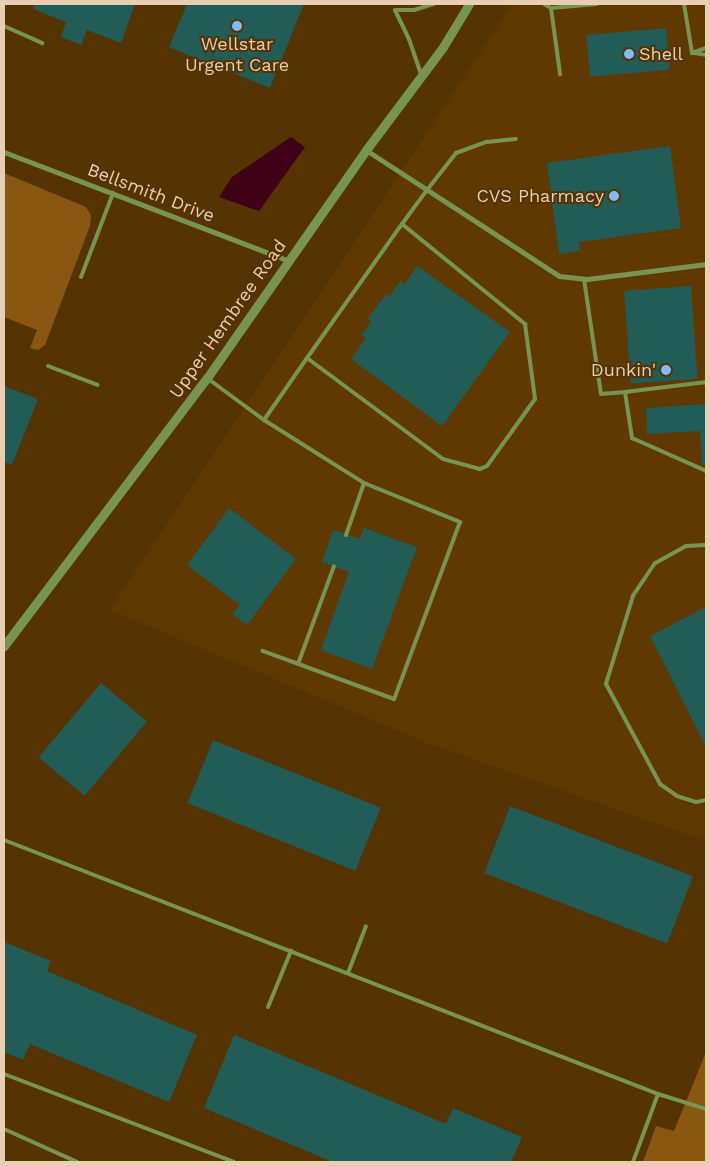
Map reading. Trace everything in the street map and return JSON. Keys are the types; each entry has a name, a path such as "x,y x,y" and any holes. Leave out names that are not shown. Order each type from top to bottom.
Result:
{"street":[{"name":"Upper Hembree Road","path":"4,646 207,378 366,150 421,76 469,4"},
{"path":"366,150 532,261 559,276 584,279 706,264"},
{"name":"Bellsmith Drive","path":"4,152 289,261"}],"lane":[{"path":"421,76 409,38 395,10 414,10 434,4"},
{"path":"544,4 551,8 597,4"},
{"path":"684,4 692,53"},
{"path":"551,8 560,74"},
{"path":"4,26 42,43"},
{"path":"692,53 706,48"},
{"path":"692,53 706,55"},
{"path":"264,420 402,224 456,153 487,142 516,139"},
{"path":"81,277 113,193"},
{"path":"307,358 443,459 480,469 487,466 532,406 535,390 523,319 402,224"},
{"path":"584,279 601,394 706,382"},
{"path":"48,366 98,385"},
{"path":"207,378 264,420 364,483 460,522 394,698 264,652"},
{"path":"625,392 632,438 706,471"},
{"path":"346,535 364,483"},
{"path":"706,545 686,546 655,563 633,596 606,684 660,784 677,796 696,802 706,800"},
{"path":"298,664 334,566"},
{"path":"4,840 658,1094 706,1109"},
{"path":"348,973 366,926"},
{"path":"268,1007 290,951"},
{"path":"4,1074 234,1162"},
{"path":"633,1162 658,1094"},
{"path":"4,1129 76,1162"}],"shaded area":[{"path":"512,4 706,4 706,841 427,743 110,610"},
{"path":"291,137 305,147 259,211 219,197 232,177"},
{"path":"4,173 86,207 91,215 90,226 45,345 38,350 30,348 37,330 4,317"},
{"path":"706,1052 706,1162 643,1162 656,1126 674,1131"}],"building":[{"path":"35,4 135,4 121,43 87,30 81,45 61,37 66,22 33,9"},
{"name":"Wellstar Urgent Care","path":"187,4 304,4 270,88 169,47"},
{"name":"Shell","path":"666,28 670,70 590,77 586,35"},
{"name":"CVS Pharmacy","path":"670,146 681,228 579,242 580,251 559,254 547,163"},
{"path":"417,266 510,332 442,426 351,359 366,338 361,335 371,322 368,318 386,294 389,297 400,281 404,285"},
{"path":"691,286 697,379 631,383 624,291"},
{"path":"4,386 38,399 12,465 4,462"},
{"path":"706,404 706,464 702,465 700,431 647,434 646,408"},
{"path":"229,508 296,559 247,625 232,614 240,605 187,565"},
{"path":"364,528 417,547 372,669 321,650 349,572 322,562 333,530 360,539"},
{"path":"706,607 706,747 650,636"},
{"path":"101,683 147,722 85,796 39,757"},
{"path":"213,740 381,808 355,871 188,803"},
{"path":"510,806 693,876 667,943 484,873"},
{"path":"4,942 51,961 47,971 197,1035 169,1102 30,1044 23,1060 4,1052"},
{"path":"234,1035 446,1124 453,1108 522,1137 511,1162 333,1162 204,1108"}],"place":[{"name":"Wellstar Urgent Care","path":"237,26"},
{"name":"Shell","path":"629,54"},
{"name":"CVS Pharmacy","path":"614,196"},
{"name":"Dunkin'","path":"666,370"}]}
